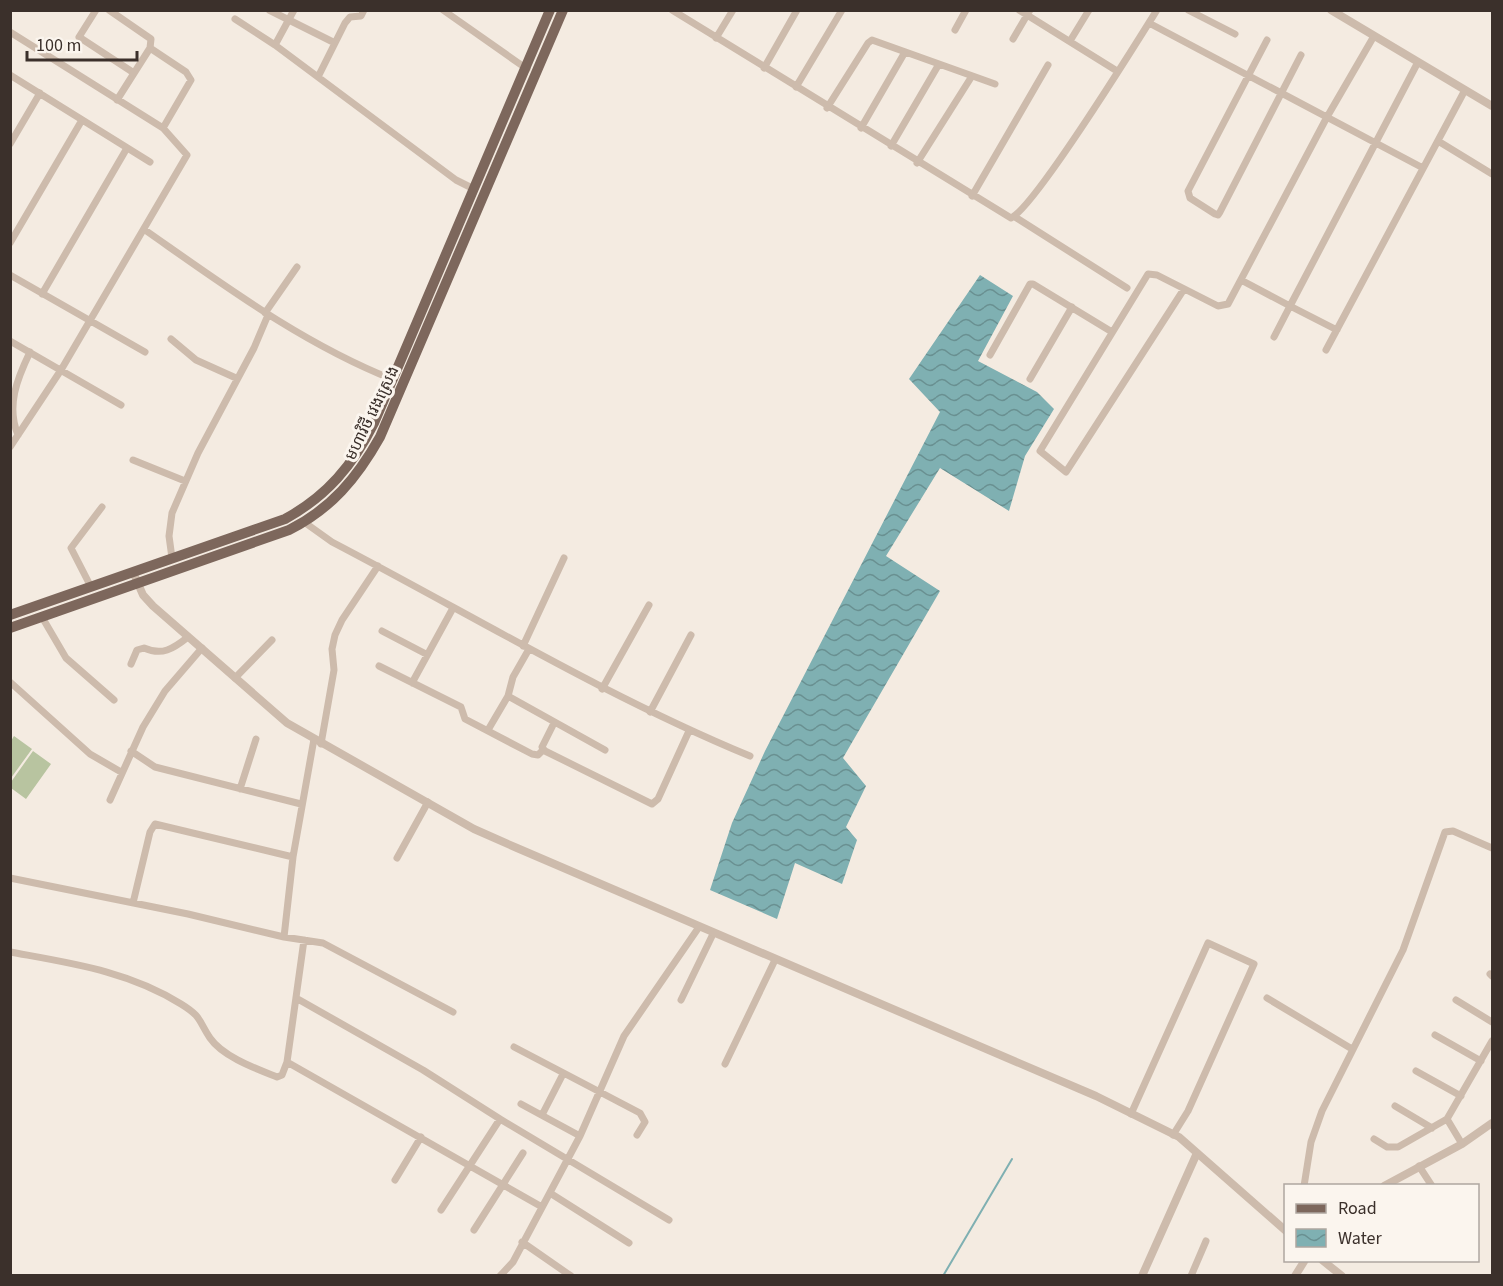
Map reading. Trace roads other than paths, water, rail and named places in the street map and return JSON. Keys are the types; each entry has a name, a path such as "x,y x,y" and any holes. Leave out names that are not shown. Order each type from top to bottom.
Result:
{"main road":[{"name":"មហាវិថី វេងស្រេង","path":"10,628 304,522 346,490 362,470 380,438 398,381 474,189 550,10"},
{"name":"មហាវិថី វេងស្រេង","path":"10,615 285,519 319,498 336,482 362,448 398,381 537,73 563,10"}],"street":[{"path":"96,10 79,37 134,73"},
{"path":"109,10 151,39 150,48 117,100"},
{"path":"269,10 333,42"},
{"path":"275,45 294,10"},
{"path":"318,77 333,42 350,17 361,16 364,10"},
{"path":"443,10 526,68 537,73"},
{"path":"672,10 1006,218 1015,217 1127,288"},
{"path":"716,38 733,10"},
{"path":"764,68 797,10"},
{"path":"796,87 842,10"},
{"path":"955,30 966,10"},
{"path":"1019,10 1029,13 1117,71"},
{"path":"1070,41 1089,10"},
{"path":"1015,217 1049,173 1157,10"},
{"path":"1188,10 1235,34"},
{"path":"1331,10 1492,106"},
{"path":"1013,39 1029,13"},
{"path":"235,19 275,45 456,180 474,189"},
{"path":"1149,23 1423,168"},
{"path":"10,32 163,128 184,149 186,160 60,370 10,447"},
{"path":"1184,289 1066,472 1040,451 1148,274 1153,273 1218,306 1228,304 1327,117 1374,36"},
{"path":"827,108 872,40 995,84"},
{"path":"1267,40 1188,191 1190,198 1215,214 1218,215 1220,212 1301,55"},
{"path":"150,48 186,72 191,80 163,128"},
{"path":"861,128 905,52"},
{"path":"1274,337 1418,62"},
{"path":"891,146 939,64"},
{"path":"972,196 1048,65"},
{"path":"10,75 150,162"},
{"path":"917,163 972,76"},
{"path":"1326,350 1465,90"},
{"path":"10,144 40,93"},
{"path":"10,243 82,120"},
{"path":"1437,141 1492,174"},
{"path":"42,294 128,148"},
{"path":"145,230 267,314 323,349 398,381"},
{"path":"172,558 170,523 185,481 267,314 297,267"},
{"path":"10,275 145,352"},
{"path":"1241,280 1337,330"},
{"path":"990,355 1030,284 1112,332"},
{"path":"1030,379 1072,307"},
{"path":"171,339 196,360 236,378"},
{"path":"10,341 121,405"},
{"path":"18,435 12,421 14,392 30,352"},
{"path":"133,460 185,481"},
{"path":"91,587 71,548 102,507"},
{"path":"304,522 323,537 602,689 689,731 750,756"},
{"path":"488,730 508,696 513,677 564,558"},
{"path":"284,937 301,804 334,670 332,649 335,635 342,620 378,566"},
{"path":"133,572 136,584 153,606 287,723 318,741 474,829 713,934 1096,1096 1173,1135 1284,1226"},
{"path":"602,689 649,605"},
{"path":"412,683 453,608"},
{"path":"42,616 66,658 114,700"},
{"path":"382,631 426,654"},
{"path":"650,712 691,635"},
{"path":"131,664 137,650 144,648 154,653 163,652 173,649 188,637"},
{"path":"235,678 272,640"},
{"path":"110,800 131,751 165,691 202,648"},
{"path":"380,666 461,707 465,719 532,754 538,755 543,750 542,747 554,723"},
{"path":"10,682 90,754 121,772"},
{"path":"508,696 605,750"},
{"path":"543,750 655,803 689,731"},
{"path":"240,789 256,739"},
{"path":"131,751 154,766 301,804"},
{"path":"397,858 429,802"},
{"path":"133,903 150,832 155,824 293,857"},
{"path":"1304,1184 1311,1142 1322,1111 1403,950 1444,832 1452,831 1492,848"},
{"path":"10,878 284,937 323,943 453,1012"},
{"path":"500,1275 513,1262 580,1136 624,1036 699,927"},
{"path":"681,1000 713,934"},
{"path":"10,952 128,977 182,1004 202,1021 210,1039 223,1050 277,1077 282,1075 287,1062 304,940"},
{"path":"1131,1114 1208,943 1254,964 1188,1111 1173,1135"},
{"path":"725,1064 775,960"},
{"path":"296,998 423,1070 567,1160 669,1220"},
{"path":"1267,998 1352,1049"},
{"path":"1456,1000 1492,1022"},
{"path":"1435,1035 1480,1061"},
{"path":"1374,1139 1392,1148 1448,1119 1492,1041"},
{"path":"514,1047 644,1117 645,1122 637,1135"},
{"path":"287,1062 542,1207"},
{"path":"1416,1071 1461,1096"},
{"path":"542,1115 563,1074"},
{"path":"521,1104 580,1136"},
{"path":"1395,1106 1432,1128"},
{"path":"441,1210 500,1119"},
{"path":"1448,1119 1462,1144"},
{"path":"1386,1184 1462,1144 1492,1123"},
{"path":"395,1180 421,1137"},
{"path":"474,1230 523,1153"},
{"path":"1142,1275 1197,1153"},
{"path":"1419,1166 1431,1184"},
{"path":"550,1193 629,1243"},
{"path":"1191,1275 1206,1241"},
{"path":"522,1242 571,1275"},
{"path":"1295,1275 1304,1262"},
{"path":"1325,1262 1342,1275"}],"water":[{"path":"980,275 1013,296 978,361 1037,392 1054,409 1025,456 1009,511 940,468 886,556 940,591 843,758 866,786 846,827 857,840 842,884 795,863 777,919 710,890 732,823 765,751 940,412 909,379"}],"waterway":[{"path":"943,1276 1012,1159"}]}
